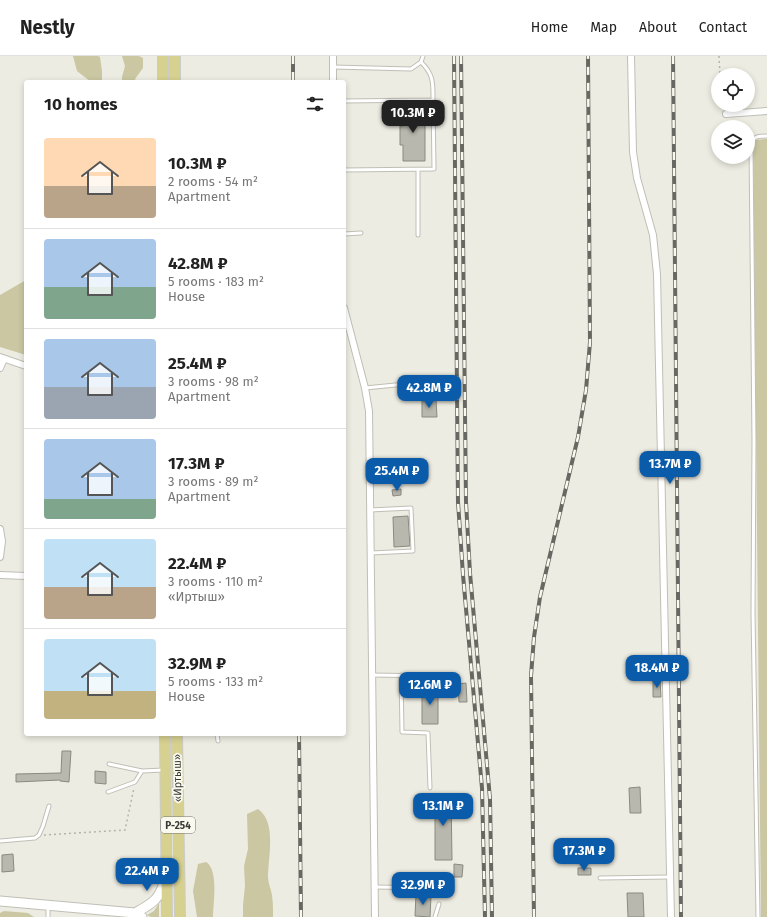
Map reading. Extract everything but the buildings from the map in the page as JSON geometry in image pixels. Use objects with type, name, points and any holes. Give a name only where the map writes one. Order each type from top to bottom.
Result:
[{"type":"main road","points":[[163,56],[163,80]]},
{"type":"main road","points":[[175,56],[175,80]]},
{"type":"main road","name":"«Иртыш»","points":[[165,736],[167,917]]},
{"type":"main road","name":"«Иртыш»","points":[[177,736],[180,917]]},
{"type":"street","points":[[333,56],[333,80]]},
{"type":"street","points":[[631,56],[633,152],[637,178],[654,235],[657,274],[670,917]]},
{"type":"street","points":[[726,114],[767,111]]},
{"type":"street","points":[[346,316],[365,388],[369,411],[375,917]]},
{"type":"street","points":[[0,368],[2,358],[24,365]]},
{"type":"street","points":[[0,529],[2,541],[0,557]]},
{"type":"street","points":[[0,575],[24,576]]},
{"type":"street","points":[[0,901],[101,914],[139,915],[152,904],[161,892],[166,877]]},
{"type":"lane","points":[[333,67],[411,69],[421,62],[422,56]]},
{"type":"lane","points":[[346,170],[434,169],[433,84],[429,70],[421,62]]},
{"type":"lane","points":[[346,101],[434,100]]},
{"type":"lane","points":[[758,917],[753,613],[754,433],[751,142],[753,138],[767,136]]},
{"type":"lane","points":[[418,169],[418,235]]},
{"type":"lane","points":[[346,234],[361,233]]},
{"type":"lane","points":[[365,388],[436,381]]},
{"type":"lane","points":[[370,510],[411,508],[413,551],[371,553]]},
{"type":"lane","points":[[372,675],[433,676]]},
{"type":"lane","points":[[401,676],[402,732],[428,733],[430,788]]},
{"type":"lane","points":[[217,736],[218,740]]},
{"type":"lane","points":[[109,764],[142,771],[165,770]]},
{"type":"lane","points":[[108,792],[135,782],[142,771]]},
{"type":"lane","points":[[0,841],[34,838],[39,835],[49,806]]},
{"type":"lane","points":[[600,878],[670,877]]},
{"type":"lane","points":[[374,887],[440,888]]},
{"type":"lane","points":[[435,917],[439,904]]},
{"type":"lane","points":[[48,906],[48,917]]},
{"type":"path","points":[[719,56],[720,68]]},
{"type":"path","points":[[39,835],[125,830],[135,782]]},
{"type":"shaded area","points":[[73,56],[100,57],[102,80],[88,80],[77,71]]},
{"type":"shaded area","points":[[122,56],[139,56],[143,58],[143,68],[136,80],[122,80],[125,66]]},
{"type":"shaded area","points":[[767,139],[767,917],[761,917],[753,164],[755,164],[755,140]]},
{"type":"shaded area","points":[[24,281],[24,354],[0,347],[0,295]]},
{"type":"shaded area","points":[[258,809],[268,822],[270,831],[268,882],[272,895],[273,917],[243,917],[245,886],[244,866],[248,849],[247,814]]},
{"type":"shaded area","points":[[206,862],[213,872],[214,879],[213,917],[197,917],[193,891],[198,864]]},
{"type":"shaded area","points":[[159,903],[159,917],[151,917],[147,915],[154,911]]},
{"type":"shaded area","points":[[4,911],[28,913],[34,917],[0,917],[0,913]]},
{"type":"railway","points":[[293,56],[293,80]]},
{"type":"railway","points":[[454,56],[458,502],[482,788],[485,917]]},
{"type":"railway","points":[[461,56],[466,502],[470,573],[490,799],[492,917]]},
{"type":"railway","points":[[534,917],[531,676],[534,637],[540,597],[578,437],[586,390],[590,342],[588,56]]},
{"type":"railway","points":[[673,56],[681,917]]},
{"type":"railway","points":[[299,736],[301,917]]}]
